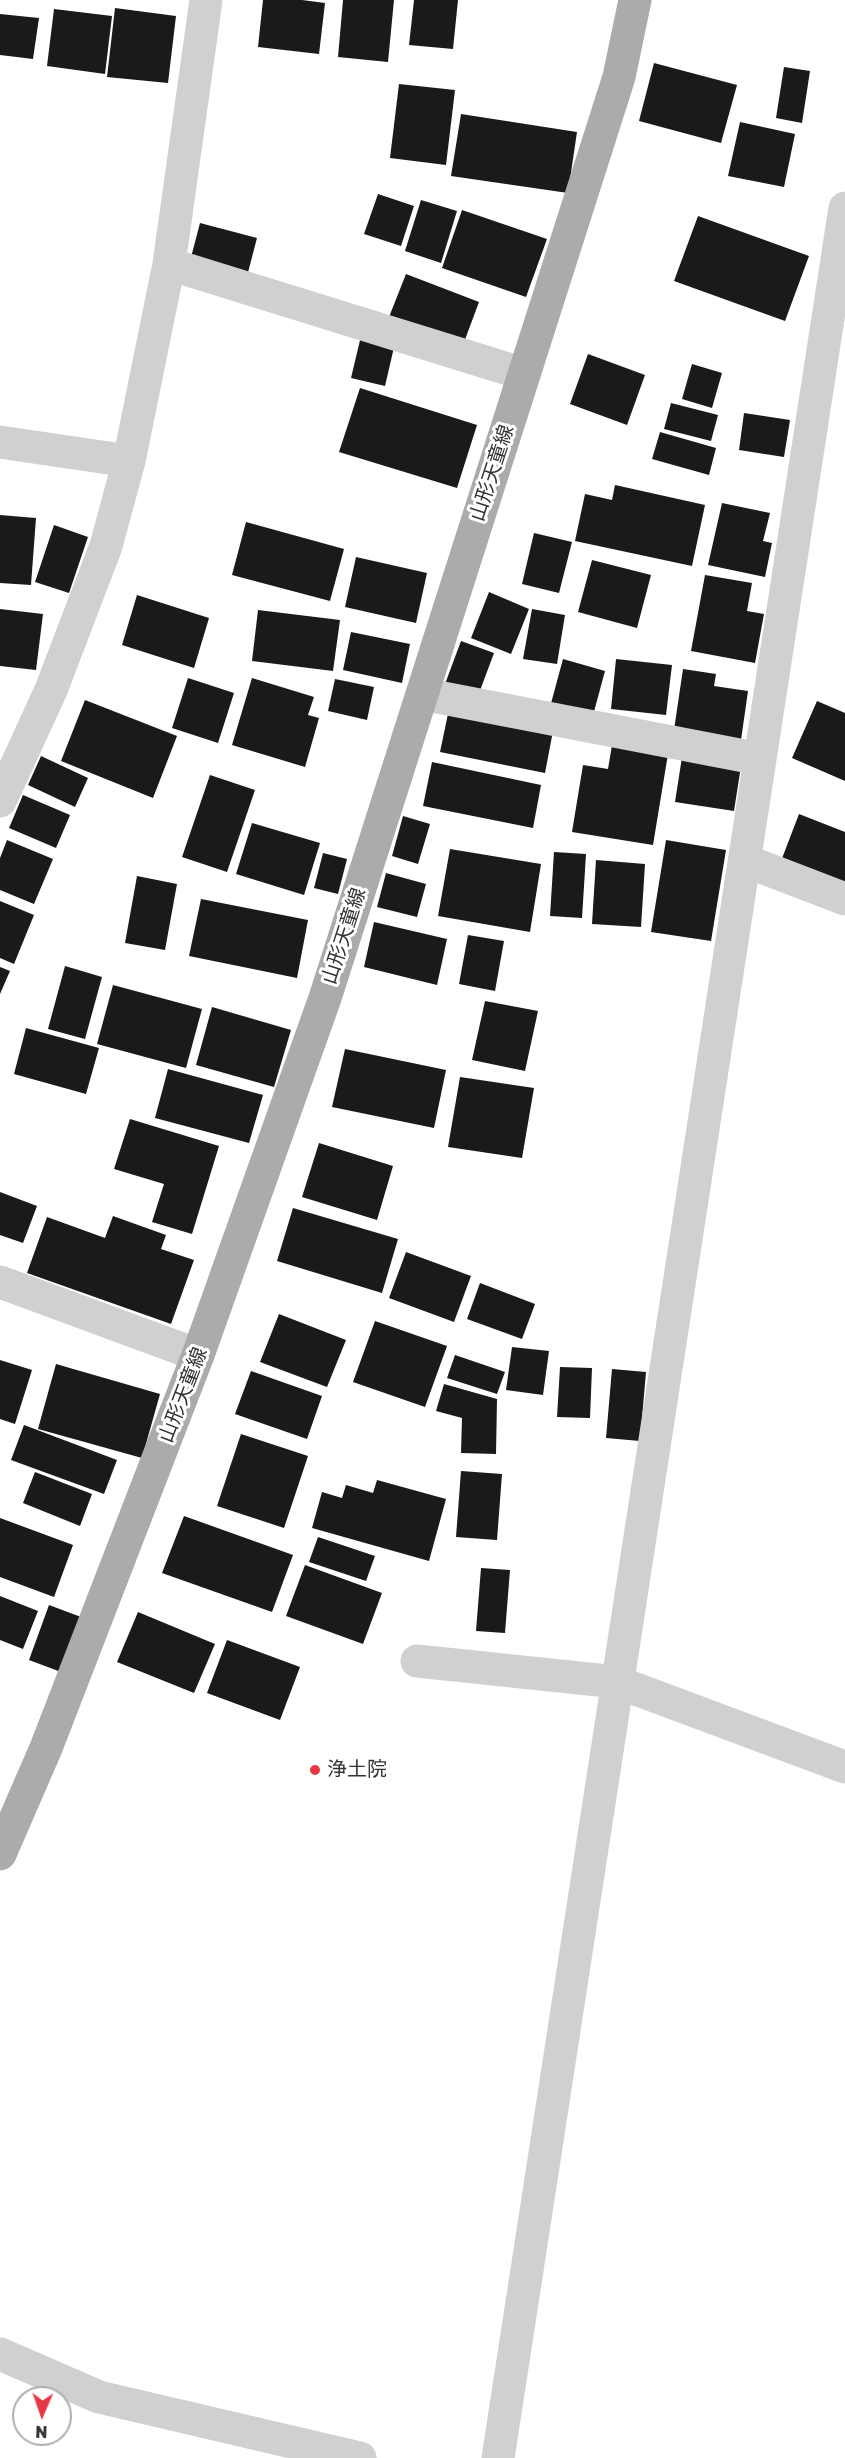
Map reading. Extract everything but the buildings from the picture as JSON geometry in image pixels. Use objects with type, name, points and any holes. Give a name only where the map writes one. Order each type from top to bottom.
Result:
[{"type":"main road","name":"山形天童線","points":[[0,1854],[46,1748],[198,1355],[325,998],[619,77],[635,0]]},
{"type":"street","points":[[0,801],[51,690],[106,546],[129,461],[169,264],[206,0]]},
{"type":"street","points":[[498,2458],[845,207]]},
{"type":"street","points":[[169,264],[524,375]]},
{"type":"street","points":[[0,442],[129,461]]},
{"type":"street","points":[[422,694],[760,759]]},
{"type":"street","points":[[746,861],[845,899]]},
{"type":"street","points":[[0,1282],[198,1355]]},
{"type":"street","points":[[417,1661],[617,1682],[845,1767]]},
{"type":"street","points":[[0,2354],[99,2397],[360,2458]]},
{"type":"place","name":"浄土院","points":[[315,1770]]}]
